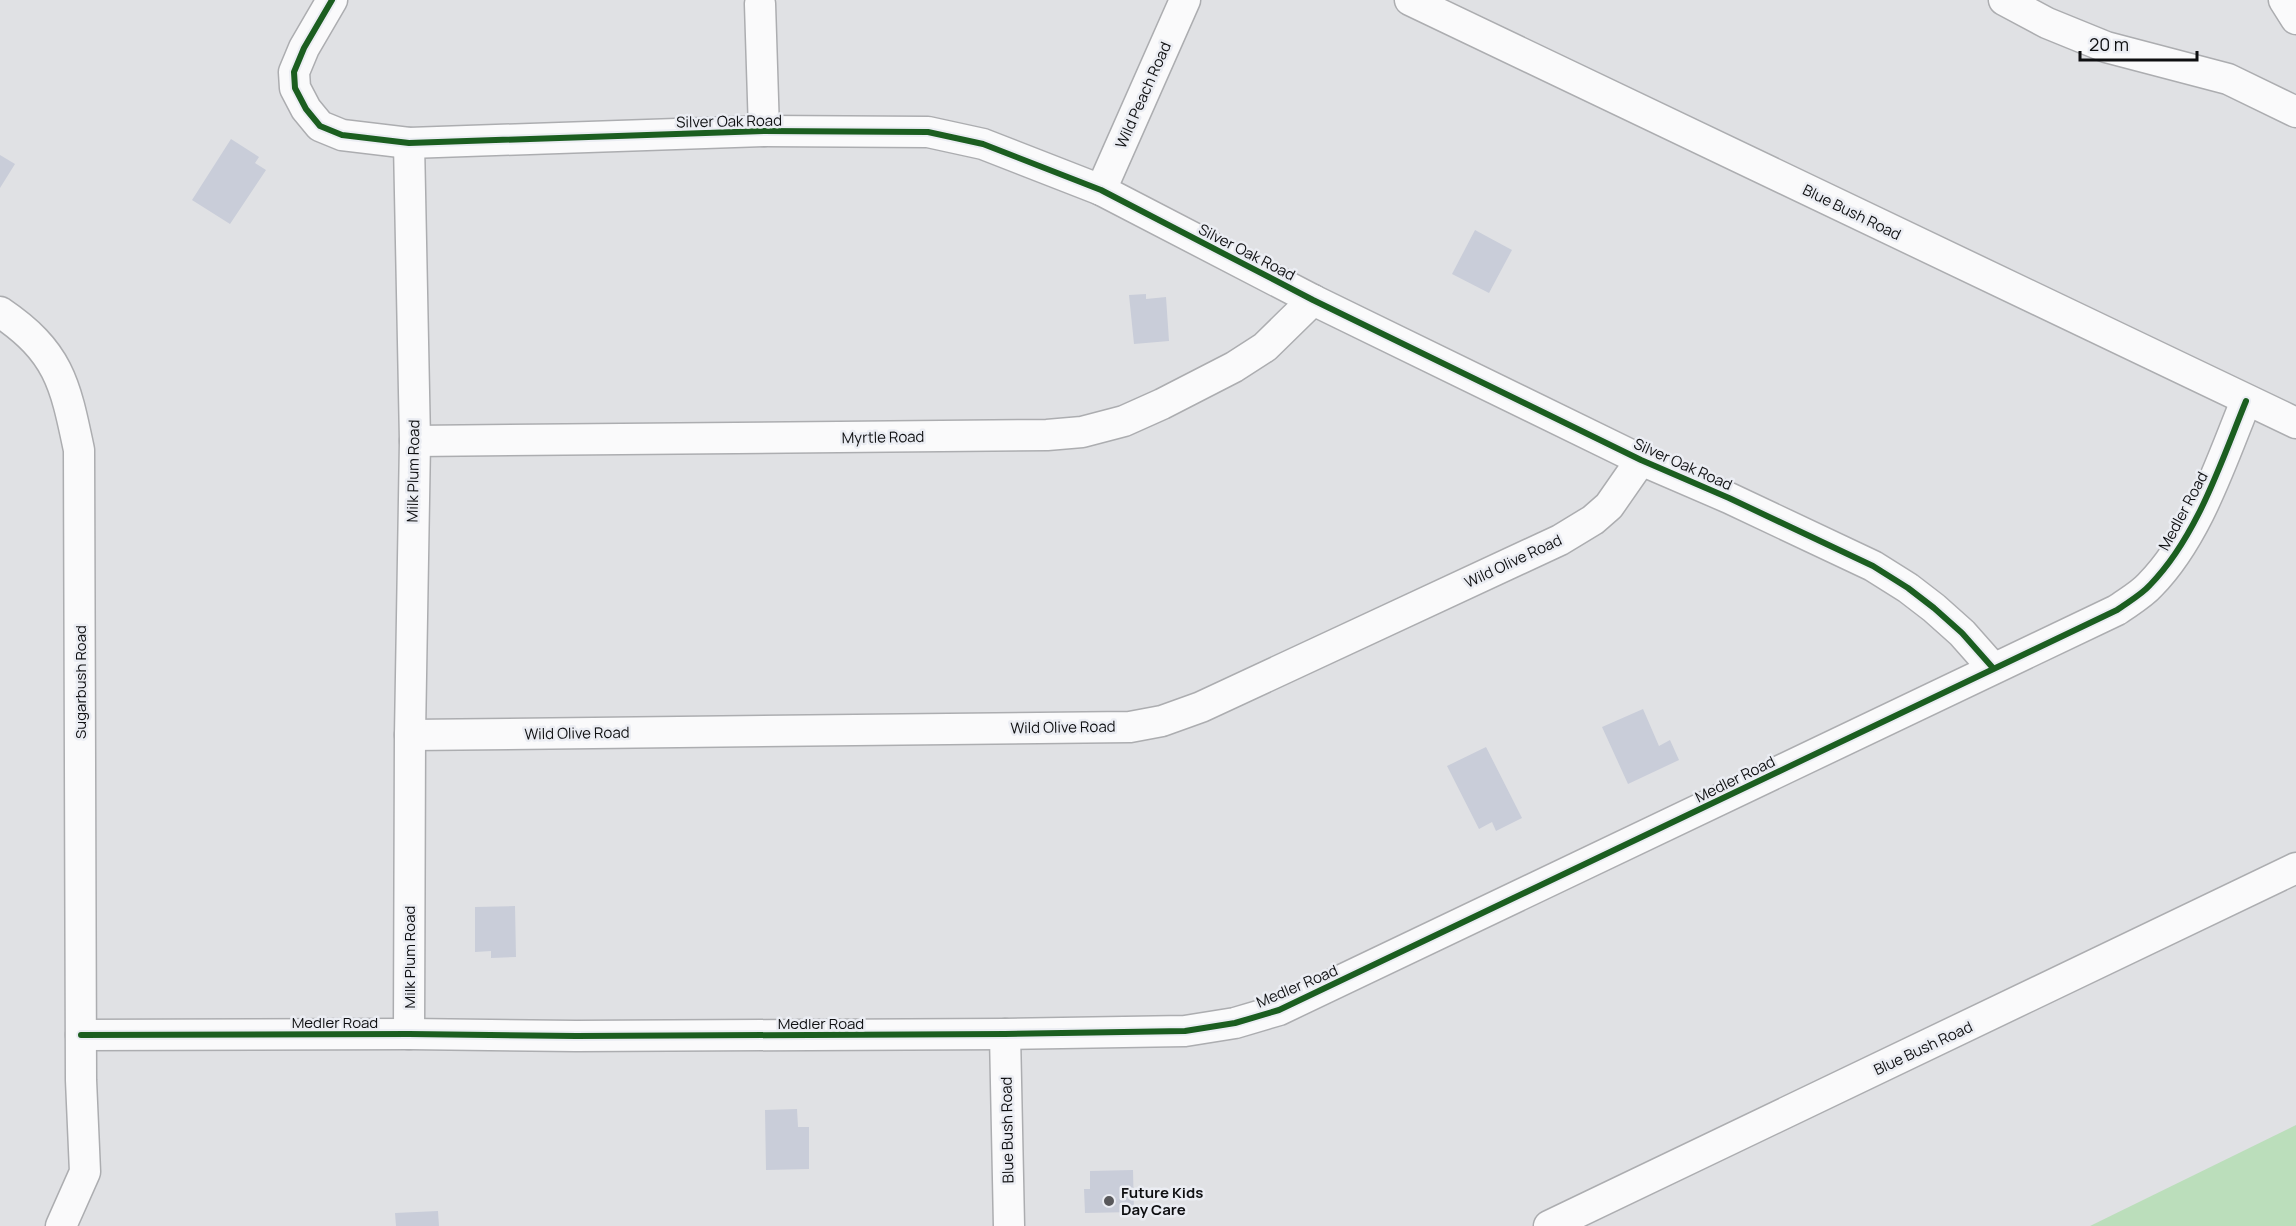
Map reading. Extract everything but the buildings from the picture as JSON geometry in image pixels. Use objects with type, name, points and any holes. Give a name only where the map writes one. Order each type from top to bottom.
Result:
[{"type":"street","points":[[332,0],[304,48],[294,72],[295,88],[306,109],[320,126],[342,135],[409,143]]},
{"type":"street","name":"Wild Peach Road","points":[[1101,190],[1185,0]]},
{"type":"street","name":"Blue Bush Road","points":[[1410,0],[2296,423]]},
{"type":"street","points":[[2004,0],[2047,23],[2106,47],[2228,79],[2296,112]]},
{"type":"street","points":[[2284,0],[2296,19]]},
{"type":"street","points":[[760,4],[764,131]]},
{"type":"street","name":"Silver Oak Road","points":[[409,143],[764,131],[928,132],[983,144],[1101,190],[1312,300],[1641,460],[1729,498],[1874,566],[1934,608],[1962,633],[1993,668]]},
{"type":"street","name":"Milk Plum Road","points":[[409,143],[415,441],[410,735],[409,1034]]},
{"type":"street","name":"Myrtle Road","points":[[415,441],[1047,435],[1082,432],[1124,421],[1234,367],[1265,347],[1312,300]]},
{"type":"street","name":"Sugarbush Road","points":[[0,312],[38,342],[57,368],[69,400],[79,450],[81,1080],[85,1172],[61,1226]]},
{"type":"street","name":"Medler Road","points":[[81,1035],[576,1036],[1185,1031],[1235,1023],[1279,1011],[2117,610],[2149,587],[2175,556],[2212,485],[2246,401]]},
{"type":"street","name":"Wild Olive Road","points":[[410,735],[1130,727],[1162,721],[1201,707],[1560,540],[1593,520],[1609,506],[1641,460]]},
{"type":"street","name":"Blue Bush Road","points":[[1549,1226],[2296,868]]},
{"type":"street","name":"Blue Bush Road","points":[[1005,1034],[1009,1226]]},
{"type":"green space","points":[[2296,1125],[2296,1226],[2090,1226]]},
{"type":"cycle path","points":[[332,0],[304,48],[294,72],[295,88],[306,109],[320,126],[342,135],[409,143],[764,131],[928,132],[983,144],[1101,190],[1313,300],[1641,460],[1729,498],[1873,566],[1934,608],[1962,633],[1993,668]]},
{"type":"cycle path","points":[[81,1035],[1005,1034],[1185,1031],[1235,1023],[1279,1010],[2117,610],[2146,589],[2167,566],[2181,545],[2206,498],[2246,401]]},
{"type":"place","name":"Future Kids Day Care","points":[[1109,1201]]}]
